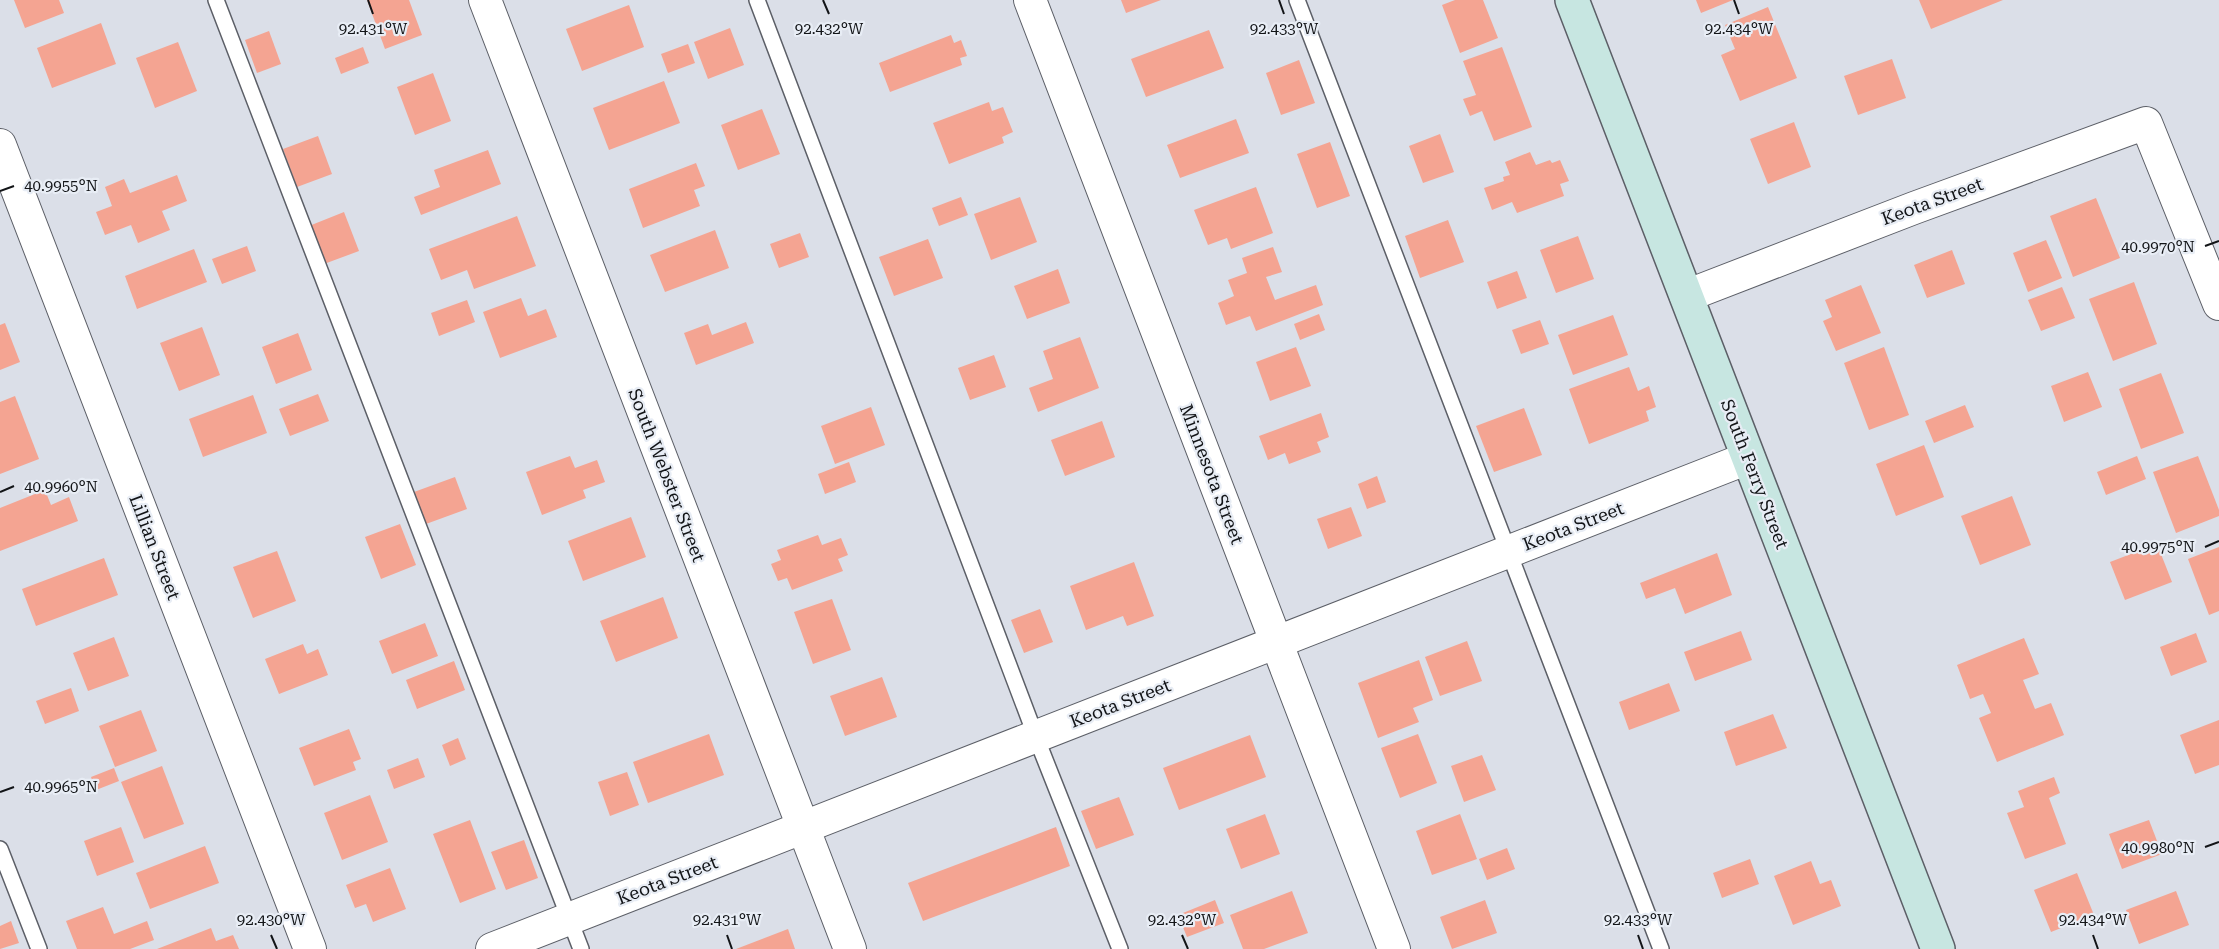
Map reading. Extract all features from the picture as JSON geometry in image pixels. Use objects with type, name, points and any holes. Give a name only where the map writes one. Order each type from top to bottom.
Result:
[{"type":"street","name":"South Webster Street","points":[[485,0],[850,949]]},
{"type":"street","name":"Minnesota Street","points":[[1030,0],[1394,949]]},
{"type":"street","name":"South Ferry Street","points":[[1572,0],[1938,949]]},
{"type":"street","name":"Keota Street","points":[[1686,296],[1914,208],[2146,123],[2219,304]]},
{"type":"street","name":"Lillian Street","points":[[0,145],[310,949]]},
{"type":"street","name":"Keota Street","points":[[492,949],[1748,458]]},
{"type":"lane","points":[[216,0],[580,949]]},
{"type":"lane","points":[[757,0],[1036,736],[1120,949]]},
{"type":"lane","points":[[1297,0],[1661,949]]},
{"type":"lane","points":[[0,849],[39,949]]},
{"type":"building","points":[[14,0],[59,0],[64,13],[25,28]]},
{"type":"building","points":[[367,0],[409,0],[422,35],[385,49]]},
{"type":"building","points":[[1121,0],[1161,0],[1126,13]]},
{"type":"building","points":[[1455,0],[1483,0],[1498,38],[1460,53],[1442,5]]},
{"type":"building","points":[[1696,0],[1733,0],[1701,13]]},
{"type":"building","points":[[1919,0],[2003,0],[1931,29]]},
{"type":"building","points":[[629,5],[644,47],[582,71],[566,29]]},
{"type":"building","points":[[1768,7],[1797,78],[1740,101],[1721,55],[1735,49],[1725,25]]},
{"type":"building","points":[[101,23],[116,64],[52,88],[37,48]]},
{"type":"building","points":[[730,28],[744,65],[708,79],[694,42]]},
{"type":"building","points":[[1209,30],[1224,68],[1146,97],[1131,59]]},
{"type":"building","points":[[269,31],[281,64],[257,73],[245,40]]},
{"type":"building","points":[[951,35],[954,43],[961,40],[967,56],[960,58],[962,65],[890,92],[879,63]]},
{"type":"building","points":[[178,42],[197,91],[155,108],[136,58]]},
{"type":"building","points":[[688,44],[695,63],[668,73],[661,54]]},
{"type":"building","points":[[363,47],[369,63],[341,74],[335,58]]},
{"type":"building","points":[[1502,47],[1532,127],[1494,141],[1482,111],[1470,116],[1463,99],[1476,95],[1463,61]]},
{"type":"building","points":[[1892,59],[1906,98],[1858,115],[1844,76]]},
{"type":"building","points":[[1299,60],[1315,103],[1281,115],[1266,73]]},
{"type":"building","points":[[433,73],[451,121],[415,135],[397,87]]},
{"type":"building","points":[[664,81],[680,123],[609,150],[593,108]]},
{"type":"building","points":[[989,102],[992,111],[1003,107],[1013,132],[1002,137],[1004,143],[949,164],[933,123]]},
{"type":"building","points":[[762,109],[780,154],[738,170],[721,125]]},
{"type":"building","points":[[1236,119],[1249,153],[1180,178],[1167,145]]},
{"type":"building","points":[[1794,122],[1811,167],[1768,184],[1750,139]]},
{"type":"building","points":[[1440,134],[1454,172],[1423,183],[1409,146]]},
{"type":"building","points":[[318,136],[332,174],[297,187],[283,149]]},
{"type":"building","points":[[1330,142],[1350,196],[1317,208],[1297,154]]},
{"type":"building","points":[[488,150],[501,184],[421,215],[414,197],[440,187],[434,170]]},
{"type":"building","points":[[1530,152],[1536,165],[1550,160],[1552,163],[1560,160],[1569,181],[1560,184],[1564,196],[1517,213],[1512,202],[1492,210],[1484,188],[1504,181],[1503,177],[1510,175],[1505,162]]},
{"type":"building","points":[[696,163],[705,186],[694,190],[700,206],[643,228],[629,189]]},
{"type":"building","points":[[177,175],[187,201],[162,211],[170,230],[138,243],[131,225],[105,235],[96,212],[112,206],[105,187],[124,179],[130,193]]},
{"type":"building","points":[[1256,187],[1273,233],[1231,249],[1227,238],[1208,245],[1194,210]]},
{"type":"building","points":[[961,197],[968,215],[939,226],[932,208]]},
{"type":"building","points":[[1020,197],[1037,242],[991,260],[974,214]]},
{"type":"building","points":[[2096,198],[2120,258],[2073,277],[2050,216]]},
{"type":"building","points":[[344,212],[359,251],[324,264],[309,226]]},
{"type":"building","points":[[517,216],[536,266],[474,289],[467,270],[441,280],[429,249]]},
{"type":"building","points":[[1448,220],[1464,262],[1420,278],[1405,236]]},
{"type":"building","points":[[715,230],[729,268],[665,292],[650,255]]},
{"type":"building","points":[[800,233],[809,257],[779,268],[770,244]]},
{"type":"building","points":[[1578,236],[1594,279],[1556,293],[1540,250]]},
{"type":"building","points":[[928,239],[943,278],[894,296],[879,257]]},
{"type":"building","points":[[2046,240],[2062,278],[2028,292],[2013,253]]},
{"type":"building","points":[[247,246],[256,271],[222,284],[212,259]]},
{"type":"building","points":[[1273,247],[1282,272],[1266,277],[1275,300],[1316,285],[1323,305],[1256,331],[1250,316],[1226,325],[1218,303],[1234,296],[1228,280],[1247,273],[1242,258]]},
{"type":"building","points":[[194,249],[207,282],[137,309],[125,276]]},
{"type":"building","points":[[1952,250],[1965,284],[1927,298],[1914,265]]},
{"type":"building","points":[[1058,269],[1070,303],[1027,319],[1014,286]]},
{"type":"building","points":[[1517,271],[1527,298],[1497,309],[1487,282]]},
{"type":"building","points":[[2134,282],[2157,344],[2113,361],[2089,299]]},
{"type":"building","points":[[1861,285],[1881,333],[1836,351],[1823,321],[1832,317],[1825,300]]},
{"type":"building","points":[[2062,287],[2075,318],[2041,331],[2028,300]]},
{"type":"building","points":[[521,298],[528,316],[546,309],[557,337],[500,358],[483,312]]},
{"type":"building","points":[[467,300],[475,322],[439,336],[431,313]]},
{"type":"building","points":[[1319,314],[1325,330],[1300,340],[1294,324]]},
{"type":"building","points":[[1613,315],[1628,355],[1573,375],[1558,335]]},
{"type":"building","points":[[1540,320],[1549,344],[1521,354],[1512,330]]},
{"type":"building","points":[[746,322],[754,343],[696,365],[684,333],[708,324],[712,335]]},
{"type":"building","points":[[5,323],[20,362],[0,370],[0,325]]},
{"type":"building","points":[[202,327],[220,375],[179,391],[160,343]]},
{"type":"building","points":[[298,333],[312,370],[276,384],[262,347]]},
{"type":"building","points":[[1080,337],[1099,388],[1038,412],[1029,388],[1053,379],[1043,351]]},
{"type":"building","points":[[1296,347],[1311,386],[1270,401],[1256,362]]},
{"type":"building","points":[[1884,347],[1909,415],[1869,430],[1844,363]]},
{"type":"building","points":[[994,355],[1006,387],[970,400],[958,368]]},
{"type":"building","points":[[1629,367],[1638,391],[1649,386],[1656,407],[1646,411],[1649,421],[1589,444],[1569,389]]},
{"type":"building","points":[[2088,372],[2102,407],[2064,422],[2051,386]]},
{"type":"building","points":[[2161,373],[2184,433],[2141,449],[2119,389]]},
{"type":"building","points":[[318,394],[329,421],[290,436],[279,409]]},
{"type":"building","points":[[253,395],[267,433],[203,457],[189,419]]},
{"type":"building","points":[[15,396],[39,459],[0,474],[0,402]]},
{"type":"building","points":[[1965,405],[1974,427],[1934,443],[1925,421]]},
{"type":"building","points":[[871,407],[885,445],[835,464],[821,426]]},
{"type":"building","points":[[1524,408],[1542,455],[1494,472],[1476,426]]},
{"type":"building","points":[[1321,413],[1329,437],[1317,442],[1321,452],[1289,464],[1285,453],[1268,460],[1259,436]]},
{"type":"building","points":[[1102,421],[1115,457],[1065,476],[1051,440]]},
{"type":"building","points":[[1924,445],[1944,497],[1896,516],[1876,464]]},
{"type":"building","points":[[570,456],[575,468],[597,460],[605,482],[583,490],[586,498],[542,515],[526,472]]},
{"type":"building","points":[[2137,456],[2146,479],[2106,495],[2097,472]]},
{"type":"building","points":[[2198,456],[2219,510],[2219,516],[2176,533],[2153,472]]},
{"type":"building","points":[[849,462],[856,482],[825,494],[818,474]]},
{"type":"building","points":[[1377,476],[1386,502],[1367,509],[1358,484]]},
{"type":"building","points":[[455,477],[467,509],[426,524],[414,492]]},
{"type":"building","points":[[45,490],[51,505],[69,497],[78,521],[0,551],[0,508]]},
{"type":"building","points":[[2012,496],[2031,545],[1980,565],[1961,516]]},
{"type":"building","points":[[1351,507],[1362,536],[1328,549],[1317,519]]},
{"type":"building","points":[[631,517],[646,557],[583,581],[568,541]]},
{"type":"building","points":[[400,524],[416,565],[381,579],[365,537]]},
{"type":"building","points":[[818,535],[822,545],[841,538],[848,555],[838,559],[843,571],[792,590],[787,578],[778,581],[771,564],[781,560],[777,550]]},
{"type":"building","points":[[2157,544],[2172,582],[2125,600],[2110,562]]},
{"type":"building","points":[[2219,547],[2219,611],[2209,615],[2188,559]]},
{"type":"building","points":[[277,551],[296,601],[253,618],[233,567]]},
{"type":"building","points":[[1717,553],[1732,595],[1685,614],[1675,588],[1646,599],[1640,583]]},
{"type":"building","points":[[104,558],[118,595],[36,626],[22,589]]},
{"type":"building","points":[[1134,562],[1154,616],[1127,626],[1123,616],[1086,630],[1070,586]]},
{"type":"building","points":[[663,597],[678,638],[616,662],[600,621]]},
{"type":"building","points":[[832,599],[851,650],[813,664],[794,612]]},
{"type":"building","points":[[1040,609],[1053,642],[1024,653],[1011,620]]},
{"type":"building","points":[[425,623],[438,656],[392,674],[379,641]]},
{"type":"building","points":[[1741,631],[1752,660],[1695,681],[1684,652]]},
{"type":"building","points":[[2196,633],[2207,662],[2171,676],[2160,647]]},
{"type":"building","points":[[114,637],[129,676],[88,691],[73,653]]},
{"type":"building","points":[[2024,638],[2039,674],[2023,680],[2035,709],[2051,703],[2064,735],[1997,762],[1979,718],[1991,713],[1983,694],[1970,699],[1957,665]]},
{"type":"building","points":[[1467,641],[1482,681],[1440,696],[1425,657]]},
{"type":"building","points":[[303,644],[307,654],[318,649],[328,675],[279,694],[265,659]]},
{"type":"building","points":[[1419,660],[1433,700],[1413,708],[1419,722],[1378,738],[1358,683]]},
{"type":"building","points":[[454,661],[465,690],[417,709],[406,680]]},
{"type":"building","points":[[882,677],[897,717],[845,736],[830,696]]},
{"type":"building","points":[[1669,683],[1680,711],[1629,730],[1619,702]]},
{"type":"building","points":[[71,688],[79,711],[45,724],[36,701]]},
{"type":"building","points":[[141,710],[157,751],[115,767],[99,726]]},
{"type":"building","points":[[1773,714],[1787,748],[1736,766],[1724,732]]},
{"type":"building","points":[[2219,720],[2219,765],[2195,774],[2180,735]]},
{"type":"building","points":[[349,729],[361,759],[353,762],[356,770],[314,786],[299,748]]},
{"type":"building","points":[[709,734],[724,775],[648,803],[633,762]]},
{"type":"building","points":[[1418,734],[1437,783],[1400,798],[1381,748]]},
{"type":"building","points":[[1250,735],[1266,777],[1179,810],[1163,768]]},
{"type":"building","points":[[458,738],[466,759],[450,766],[442,745]]},
{"type":"building","points":[[1482,755],[1496,790],[1464,802],[1451,766]]},
{"type":"building","points":[[418,758],[425,777],[394,789],[387,770]]},
{"type":"building","points":[[162,766],[184,824],[144,839],[121,782]]},
{"type":"building","points":[[114,768],[119,781],[96,790],[91,777]]},
{"type":"building","points":[[627,772],[639,805],[610,816],[598,782]]},
{"type":"building","points":[[2054,777],[2060,793],[2049,798],[2066,844],[2025,859],[2007,813],[2024,807],[2018,791]]},
{"type":"building","points":[[370,795],[388,842],[342,860],[324,813]]},
{"type":"building","points":[[1119,797],[1134,835],[1096,849],[1081,811]]},
{"type":"building","points":[[1265,814],[1280,854],[1241,869],[1226,829]]},
{"type":"building","points":[[1460,814],[1477,859],[1432,875],[1416,831]]},
{"type":"building","points":[[470,820],[496,889],[460,903],[433,834]]},
{"type":"building","points":[[2149,820],[2162,854],[2122,869],[2109,834]]},
{"type":"building","points":[[121,827],[134,862],[97,876],[84,841]]},
{"type":"building","points":[[1056,827],[1070,866],[923,921],[908,883]]},
{"type":"building","points":[[524,840],[538,878],[506,890],[491,852]]},
{"type":"building","points":[[205,846],[219,883],[150,909],[136,873]]},
{"type":"building","points":[[1507,848],[1515,869],[1487,880],[1479,859]]},
{"type":"building","points":[[1750,859],[1759,884],[1722,898],[1713,873]]},
{"type":"building","points":[[1811,861],[1820,884],[1831,880],[1841,906],[1793,925],[1774,876]]},
{"type":"building","points":[[390,868],[406,909],[373,922],[366,904],[355,908],[346,885]]},
{"type":"building","points":[[2077,873],[2094,915],[2051,932],[2034,890]]},
{"type":"building","points":[[1292,891],[1308,933],[1264,949],[1243,949],[1230,915]]},
{"type":"building","points":[[2176,891],[2189,925],[2139,944],[2126,910]]},
{"type":"building","points":[[1215,900],[1224,923],[1187,937],[1178,915]]},
{"type":"building","points":[[1485,900],[1497,933],[1452,949],[1440,917]]},
{"type":"building","points":[[103,907],[114,934],[147,921],[154,940],[130,949],[77,949],[66,921]]},
{"type":"building","points":[[11,921],[19,943],[0,949],[0,926]]},
{"type":"building","points":[[211,928],[216,941],[233,935],[239,949],[157,949]]},
{"type":"building","points":[[788,929],[795,949],[736,949]]}]
